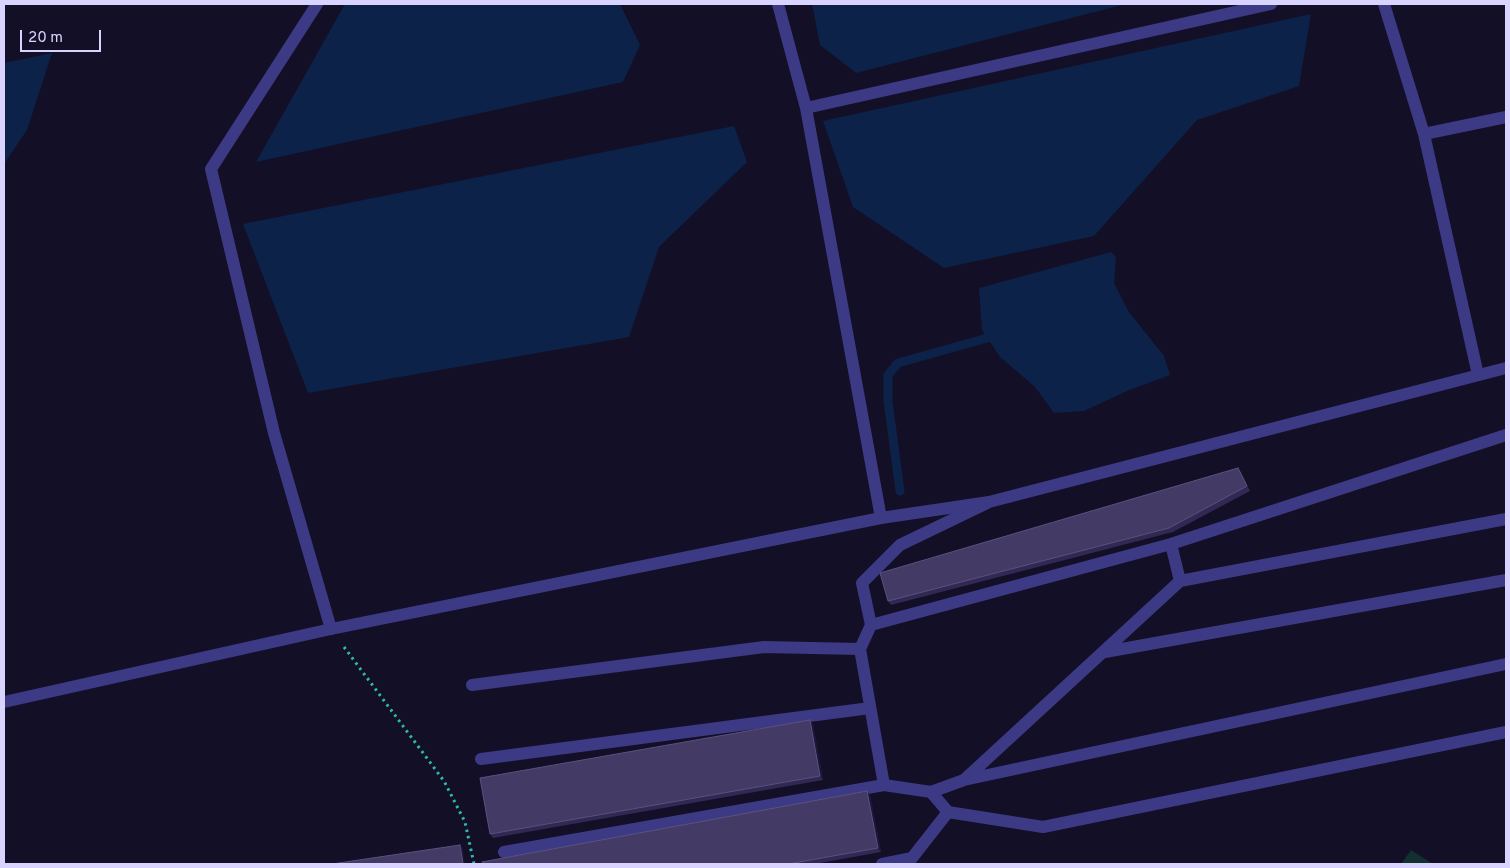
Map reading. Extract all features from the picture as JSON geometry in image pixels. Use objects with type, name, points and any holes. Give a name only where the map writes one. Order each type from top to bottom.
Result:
[{"type":"street","points":[[317,4],[211,169],[274,433],[330,629]]},
{"type":"street","points":[[778,4],[806,108],[881,518]]},
{"type":"street","points":[[806,108],[1271,4]]},
{"type":"street","points":[[1384,4],[1424,134],[1478,375]]},
{"type":"street","points":[[1424,134],[1506,117]]},
{"type":"street","points":[[4,702],[330,629],[881,518],[989,502],[1506,368]]},
{"type":"street","points":[[871,626],[1171,544],[1506,434]]},
{"type":"street","points":[[884,785],[860,649],[871,626],[862,583],[900,545],[989,502]]},
{"type":"street","points":[[964,780],[1180,581],[1506,519]]},
{"type":"street","points":[[1171,544],[1180,581]]},
{"type":"street","points":[[1105,652],[1506,580]]},
{"type":"street","points":[[472,684],[764,647],[860,649]]},
{"type":"street","points":[[504,852],[884,785],[931,792],[964,780],[1506,664]]},
{"type":"street","points":[[481,759],[870,708]]},
{"type":"street","points":[[931,792],[948,812],[1043,827],[1506,732]]},
{"type":"street","points":[[882,864],[912,858],[948,812]]},
{"type":"path","points":[[330,629],[444,781],[465,822],[474,864]]},
{"type":"green space","points":[[1411,850],[1433,864],[1401,864]]},
{"type":"water","points":[[345,4],[620,4],[640,45],[623,82],[256,162]]},
{"type":"water","points":[[812,4],[1126,4],[856,73],[820,45]]},
{"type":"water","points":[[1311,14],[1299,86],[1197,120],[1094,236],[944,268],[853,207],[823,121]]},
{"type":"water","points":[[52,53],[27,130],[4,164],[4,63]]},
{"type":"water","points":[[734,126],[747,162],[659,247],[629,337],[308,393],[243,224]]},
{"type":"water","points":[[1111,252],[1116,257],[1114,283],[1129,312],[1164,356],[1170,375],[1127,391],[1084,411],[1054,413],[1035,387],[1000,357],[982,330],[979,288]]},
{"type":"building","points":[[1238,468],[1247,486],[1169,528],[888,601],[880,573]]},
{"type":"building","points":[[810,720],[820,776],[490,834],[480,778]]},
{"type":"building","points":[[867,791],[878,848],[788,864],[483,864],[482,862]]},
{"type":"building","points":[[460,845],[463,864],[332,864]]},
{"type":"waterway","points":[[900,491],[888,401],[888,375],[898,363],[998,335]]}]
